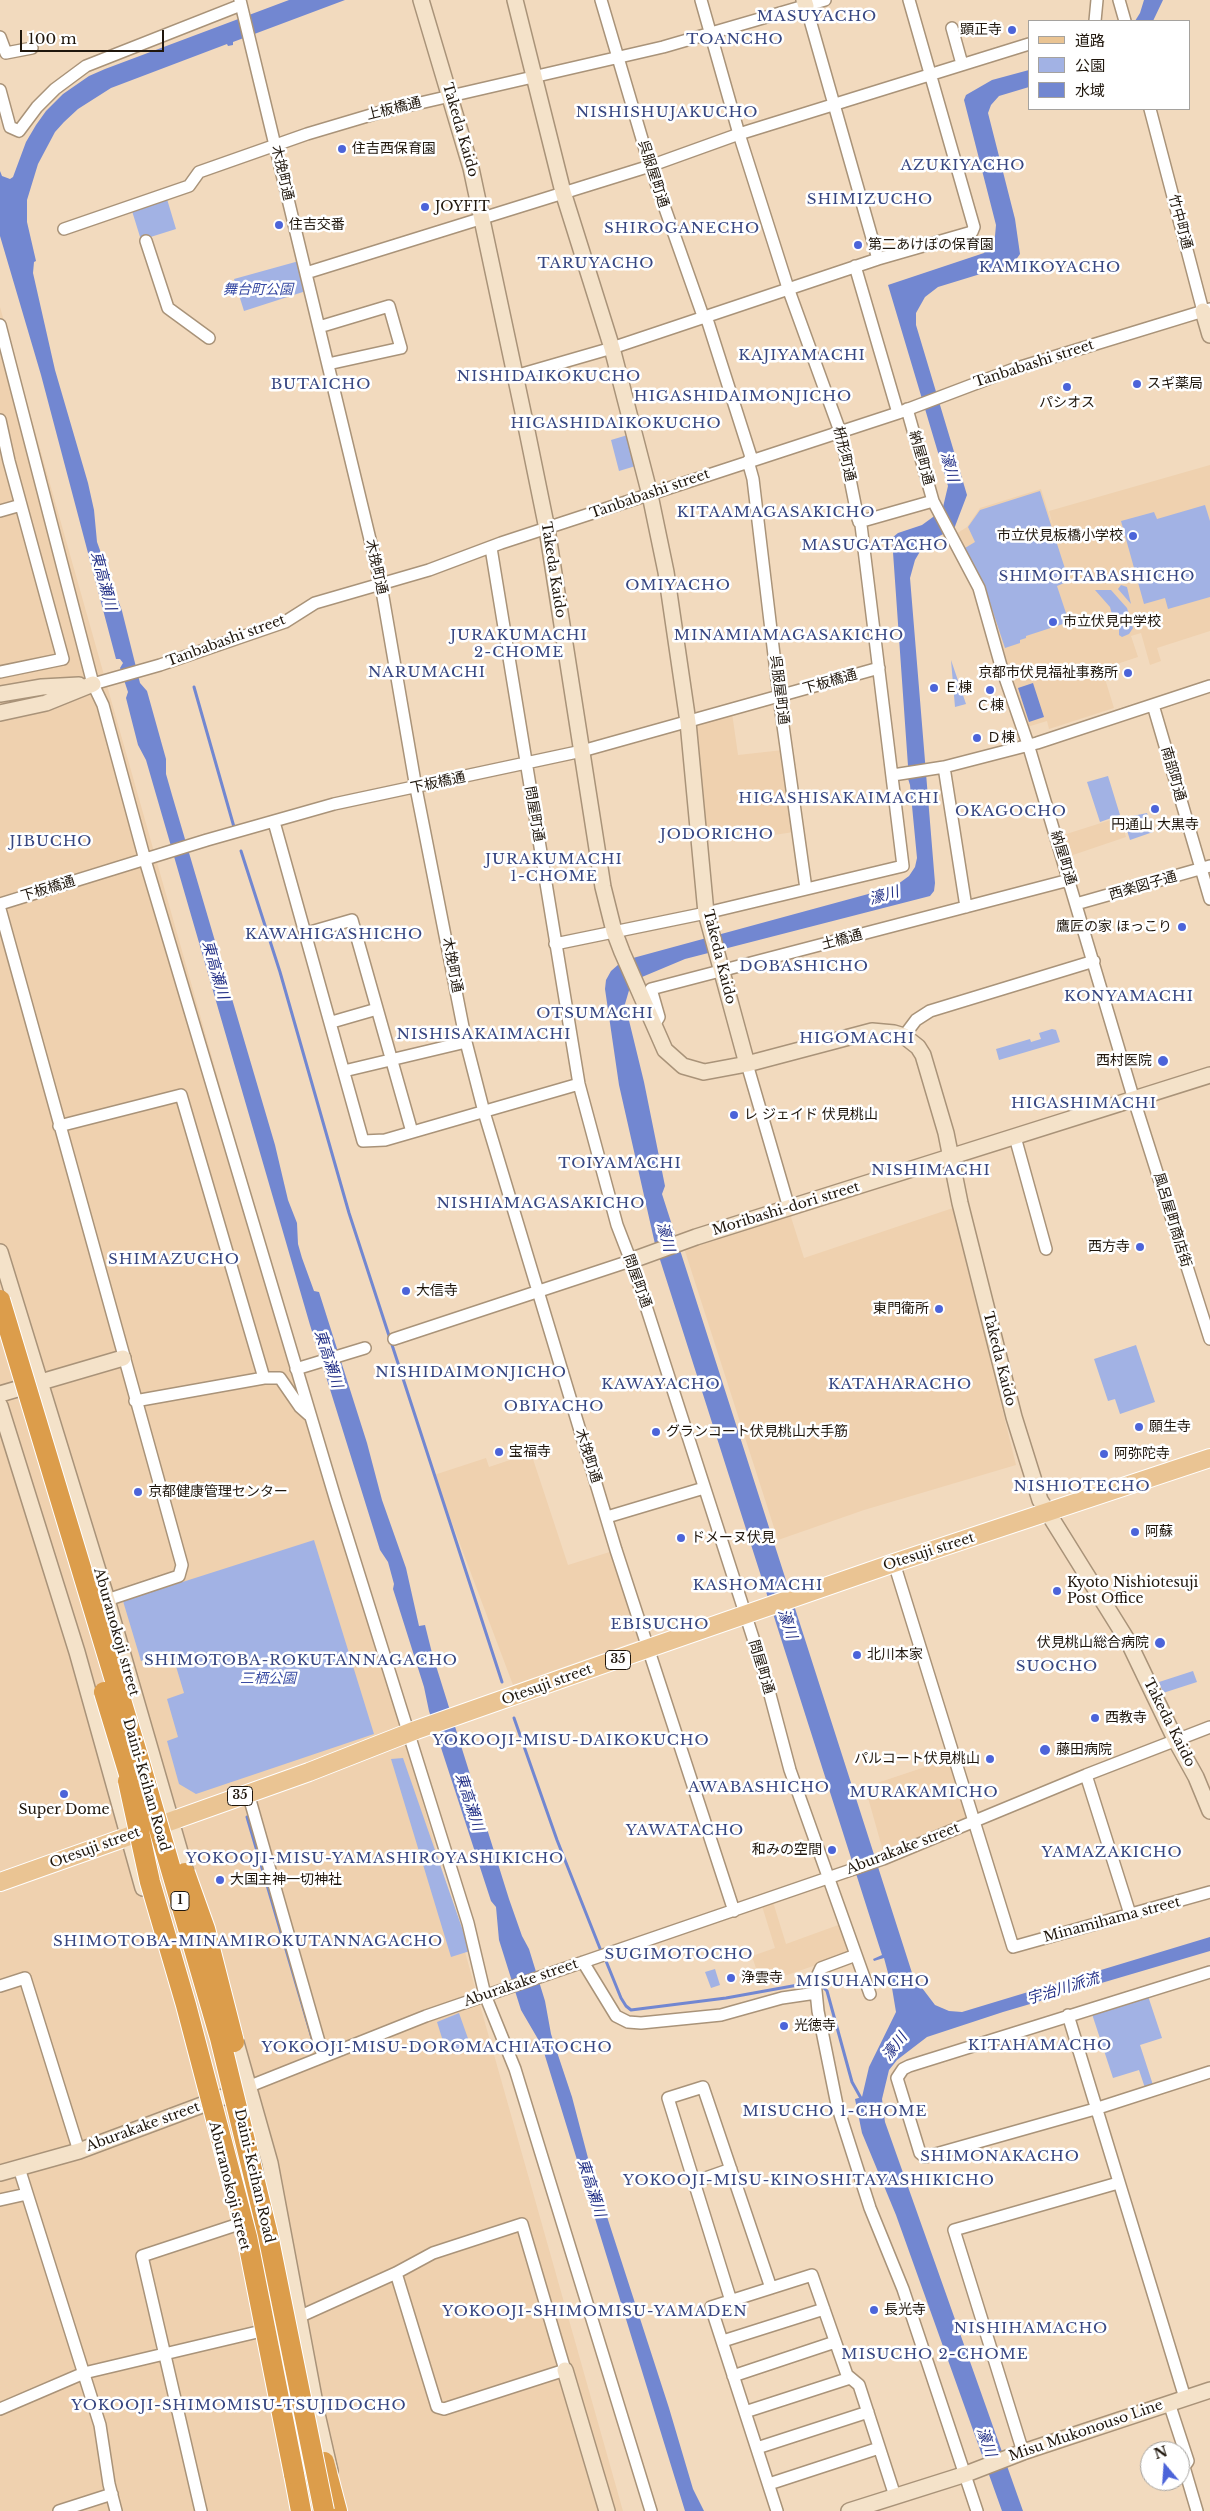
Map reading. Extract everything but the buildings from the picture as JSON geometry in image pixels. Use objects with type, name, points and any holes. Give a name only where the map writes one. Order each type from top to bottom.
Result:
[{"type":"highway","name":"Daini-Keihan Road","points":[[0,1300],[130,1755],[230,2126],[253,2219],[312,2511]]},
{"type":"highway","name":"Daini-Keihan Road","points":[[0,1344],[220,2038],[252,2163],[324,2511]]},
{"type":"highway","points":[[130,1755],[184,1871],[205,1929],[224,1995],[249,2110],[300,2368],[338,2511]]},
{"type":"highway","points":[[130,1755],[139,1839],[186,2005],[247,2237],[301,2511]]},
{"type":"main road","name":"Otesuji street","points":[[0,1882],[649,1648],[894,1563],[1210,1458]]},
{"type":"street","name":"Takeda Kaido","points":[[421,0],[450,96],[482,218],[547,529],[603,887],[614,931],[622,952],[665,1050],[683,1066],[704,1072],[747,1064],[872,1031],[894,1032],[904,1036],[912,1041],[923,1055],[946,1133],[950,1158],[1018,1434],[1046,1513],[1118,1624],[1196,1777],[1210,1811]]},
{"type":"street","name":"Takeda Kaido","points":[[514,0],[564,192],[612,348],[650,495],[666,572],[688,722],[706,913],[747,1064]]},
{"type":"street","name":"呉服屋町通","points":[[601,0],[650,166],[705,316],[750,460],[754,480],[779,697],[806,889]]},
{"type":"street","name":"枡形町通","points":[[702,0],[739,134],[788,288],[841,432],[860,522],[879,668],[898,774],[904,866],[806,889]]},
{"type":"street","name":"上板橋通","points":[[64,229],[189,186],[199,172],[275,144],[381,112],[710,34],[805,3],[825,0]]},
{"type":"street","points":[[515,376],[612,348],[878,258],[974,230],[909,0]]},
{"type":"street","points":[[1095,20],[1097,0]]},
{"type":"street","points":[[1119,0],[1125,20]]},
{"type":"street","points":[[805,3],[878,258]]},
{"type":"street","points":[[0,90],[10,127],[19,131],[37,107],[55,89],[86,66],[241,4]]},
{"type":"street","name":"木挽町通","points":[[241,4],[381,585],[416,788],[466,1042],[483,1110],[607,1518],[734,1911]]},
{"type":"street","points":[[952,28],[962,64]]},
{"type":"street","points":[[0,37],[6,53],[32,48]]},
{"type":"street","points":[[306,273],[650,166],[739,134],[1028,44]]},
{"type":"street","name":"竹中町通","points":[[1150,110],[1207,310],[1210,335]]},
{"type":"street","points":[[146,241],[168,308],[209,338]]},
{"type":"street","name":"納屋町通","points":[[856,266],[908,409],[935,504],[979,588],[1001,666],[1028,744],[1094,962],[1134,1100]]},
{"type":"street","points":[[319,327],[389,306],[401,348],[328,364]]},
{"type":"street","name":"Tanbabashi street","points":[[0,713],[46,703],[96,683],[286,622],[315,604],[381,585],[750,460],[841,432],[1014,370],[1207,310]]},
{"type":"street","points":[[0,325],[96,683],[104,705],[146,859],[299,1368],[310,1416],[413,1732],[468,1923],[486,1995],[515,2069],[651,2511]]},
{"type":"street","points":[[0,420],[4,462],[21,505],[63,659],[0,672]]},
{"type":"street","points":[[860,522],[935,504]]},
{"type":"street","points":[[0,511],[21,505]]},
{"type":"street","name":"問屋町通","points":[[491,548],[579,1084],[617,1225],[746,1615],[790,1770],[830,1877],[870,1994]]},
{"type":"street","name":"下板橋通","points":[[0,904],[207,840],[334,804],[582,751],[879,668]]},
{"type":"street","name":"Tanbabashi street","points":[[0,694],[96,683]]},
{"type":"street","points":[[898,774],[944,767],[1037,743],[1210,686]]},
{"type":"street","name":"南部町通","points":[[1153,705],[1205,868],[1210,899]]},
{"type":"street","points":[[944,767],[966,907]]},
{"type":"street","points":[[274,822],[332,1022],[363,1141],[385,1140],[483,1110],[579,1084]]},
{"type":"street","name":"西楽図子通","points":[[1076,904],[1205,868]]},
{"type":"street","name":"土橋通","points":[[654,1025],[658,1017],[651,989],[1069,880]]},
{"type":"street","points":[[555,944],[706,913],[806,889]]},
{"type":"street","points":[[0,909],[182,1572],[179,1576],[106,1600]]},
{"type":"street","points":[[307,933],[352,920],[390,1060],[412,1132]]},
{"type":"street","points":[[904,1036],[916,1020],[930,1011],[1094,962]]},
{"type":"street","points":[[332,1022],[377,1010]]},
{"type":"street","points":[[344,1071],[466,1042]]},
{"type":"street","points":[[747,1064],[789,1208]]},
{"type":"street","name":"Moribashi-dori street","points":[[394,1339],[653,1251],[1210,1075]]},
{"type":"street","points":[[59,1126],[182,1095],[264,1378]]},
{"type":"street","name":"風呂屋町商店街","points":[[1134,1100],[1210,1340]]},
{"type":"street","points":[[1015,1137],[1046,1249]]},
{"type":"street","name":"Aburanokoji street","points":[[0,1252],[106,1600],[215,1976],[250,2086],[270,2163],[317,2414],[338,2511]]},
{"type":"street","points":[[299,1368],[362,1348]]},
{"type":"street","points":[[0,1394],[123,1358]]},
{"type":"street","points":[[136,1401],[264,1378],[280,1378],[300,1406],[310,1416]]},
{"type":"street","name":"Aburanokoji street","points":[[0,1406],[77,1652],[127,1837],[208,2103],[240,2224],[261,2332],[301,2511]]},
{"type":"street","points":[[607,1518],[704,1488]]},
{"type":"street","points":[[894,1563],[974,1821]]},
{"type":"street","name":"Aburakake street","points":[[0,2173],[79,2151],[499,1990],[882,1859],[1086,1775],[1210,1727]]},
{"type":"street","points":[[1086,1775],[1130,1914]]},
{"type":"street","points":[[248,1793],[323,2056]]},
{"type":"street","name":"Minamihama street","points":[[974,1821],[1013,1946],[1210,1892]]},
{"type":"street","points":[[856,1956],[821,1968],[815,1988],[829,2067],[845,2134],[870,2208],[903,2289],[977,2511]]},
{"type":"street","points":[[583,1962],[616,2016],[628,2022],[641,2024],[720,2015],[815,1988]]},
{"type":"street","points":[[1210,1972],[909,2066],[903,2069],[897,2078],[920,2153],[925,2158],[1095,2109],[1210,2072]]},
{"type":"street","points":[[0,1986],[25,1978],[79,2151]]},
{"type":"street","points":[[1068,2016],[1185,2398]]},
{"type":"street","points":[[731,2301],[668,2098],[703,2088],[771,2288]]},
{"type":"street","points":[[19,2168],[100,2426],[116,2511]]},
{"type":"street","points":[[694,2182],[731,2169]]},
{"type":"street","points":[[1023,2452],[954,2230],[1118,2183]]},
{"type":"street","points":[[0,2200],[27,2194]]},
{"type":"street","points":[[201,2511],[166,2353],[142,2256],[240,2224]]},
{"type":"street","points":[[0,2409],[84,2372],[261,2332],[300,2317],[396,2273],[433,2253],[522,2224],[607,2511]]},
{"type":"street","points":[[396,2273],[437,2407],[444,2409],[566,2370]]},
{"type":"street","points":[[777,2511],[711,2307],[812,2275],[847,2375],[859,2385],[895,2496]]},
{"type":"street","points":[[723,2341],[824,2309]]},
{"type":"street","points":[[734,2376],[835,2342]]},
{"type":"street","points":[[745,2412],[850,2378]]},
{"type":"street","name":"Misu Mukonouso Line","points":[[848,2511],[966,2474],[1023,2452],[1210,2390]]},
{"type":"street","points":[[1169,2403],[1188,2461],[1184,2467],[1197,2511]]},
{"type":"street","points":[[757,2448],[868,2412]]},
{"type":"street","points":[[769,2484],[879,2448]]},
{"type":"street","points":[[59,2511],[112,2494]]},
{"type":"shaded area","points":[[0,307],[623,2511],[0,2511]]},
{"type":"shaded area","points":[[1210,465],[1210,631],[1157,648],[1161,661],[1150,665],[1141,633],[1131,636],[1138,657],[1102,669],[1114,708],[1049,729],[1047,721],[1027,727],[984,589],[956,534],[967,527],[980,508],[1041,489],[1054,530],[1049,511]]},
{"type":"shaded area","points":[[732,713],[738,755],[783,750],[794,832],[747,839],[746,831],[702,835],[693,733],[697,723]]},
{"type":"shaded area","points":[[1120,817],[1126,837],[1067,857],[1060,836]]},
{"type":"shaded area","points":[[953,1208],[1016,1465],[864,1510],[778,1540],[684,1248],[790,1214],[804,1258]]},
{"type":"shaded area","points":[[531,1453],[568,1565],[616,1550],[642,1639],[513,1685],[434,1475],[486,1458],[489,1467]]},
{"type":"shaded area","points":[[949,1759],[967,1818],[883,1851],[865,1787]]},
{"type":"shaded area","points":[[773,1902],[786,1944],[841,1924],[851,1953],[761,1984],[752,1956],[775,1948],[762,1906]]},
{"type":"green space","points":[[167,199],[176,229],[141,240],[132,211]]},
{"type":"green space","name":"舞台町公園","points":[[299,261],[306,291],[244,311],[234,279]]},
{"type":"green space","points":[[631,434],[639,465],[619,471],[611,440]]},
{"type":"green space","points":[[1040,491],[1069,581],[1057,586],[1069,622],[1026,636],[1026,638],[1020,640],[1020,643],[1005,648],[985,588],[965,548],[975,542],[968,527],[980,510]]},
{"type":"green space","points":[[1205,505],[1210,521],[1210,597],[1168,609],[1165,598],[1144,604],[1121,521],[1154,512],[1157,519]]},
{"type":"green space","points":[[1121,585],[1127,587],[1131,604],[1118,589]]},
{"type":"green space","points":[[1095,590],[1111,590],[1127,608],[1133,628],[1129,634],[1122,637],[1119,635],[1119,627],[1113,618],[1110,607]]},
{"type":"green space","points":[[951,660],[966,704],[955,707]]},
{"type":"green space","points":[[1057,664],[1066,664],[1070,668],[1068,671],[1061,673],[1054,671],[1053,667]]},
{"type":"green space","points":[[1108,776],[1120,815],[1100,822],[1087,782]]},
{"type":"green space","points":[[1147,813],[1153,832],[1130,840],[1123,818]]},
{"type":"green space","points":[[1052,1029],[1056,1030],[1060,1042],[999,1060],[996,1049],[1030,1039],[1031,1042],[1041,1039],[1039,1033]]},
{"type":"green space","points":[[1136,1345],[1155,1402],[1120,1414],[1115,1399],[1108,1401],[1094,1359]]},
{"type":"green space","name":"三栖公園","points":[[314,1540],[374,1734],[196,1794],[179,1784],[167,1741],[178,1737],[167,1699],[184,1693],[172,1653],[141,1661],[123,1601]]},
{"type":"green space","points":[[1193,1671],[1197,1682],[1163,1693],[1159,1682]]},
{"type":"green space","points":[[403,1758],[470,1951],[451,1957],[391,1759]]},
{"type":"green space","points":[[715,1969],[720,1985],[711,1988],[705,1972]]},
{"type":"green space","points":[[1148,1996],[1162,2038],[1140,2045],[1153,2085],[1145,2088],[1139,2070],[1113,2078],[1092,2014]]},
{"type":"green space","points":[[459,2013],[471,2047],[447,2054],[437,2022]]},
{"type":"water","name":"東高瀬川","points":[[289,0],[345,0],[233,42],[233,45],[228,46],[227,44],[111,88],[78,109],[64,122],[55,132],[38,164],[27,200],[27,222],[36,261],[34,262],[33,273],[55,370],[88,483],[94,510],[97,542],[122,611],[140,683],[147,691],[166,759],[166,774],[275,1145],[288,1200],[297,1223],[298,1244],[302,1258],[314,1291],[319,1292],[367,1443],[382,1500],[406,1568],[419,1626],[425,1625],[432,1653],[509,1899],[522,1936],[529,1949],[545,2001],[551,2034],[572,2097],[588,2158],[669,2408],[693,2489],[704,2511],[685,2511],[542,2046],[521,2010],[499,1940],[496,1907],[491,1901],[429,1711],[424,1687],[393,1589],[394,1584],[388,1562],[380,1550],[310,1325],[146,760],[138,745],[126,698],[128,692],[120,668],[123,663],[120,659],[116,659],[41,375],[0,236],[0,171],[2,176],[10,179],[13,177],[26,142],[36,125],[46,111],[63,94],[89,76],[105,69]]},
{"type":"water","points":[[1144,0],[1163,0],[1153,20],[1136,20]]},
{"type":"water","points":[[1028,70],[1028,87],[999,96],[991,105],[988,113],[1015,219],[1020,254],[1013,264],[938,287],[925,297],[916,313],[916,325],[967,495],[954,529],[935,538],[922,548],[915,560],[910,578],[935,883],[934,891],[930,896],[685,959],[642,977],[630,987],[625,1004],[644,1082],[665,1186],[662,1194],[913,1976],[935,2005],[949,2011],[962,2012],[1210,1937],[1210,1951],[1003,2012],[927,2037],[897,2060],[889,2070],[882,2099],[885,2122],[1023,2511],[1002,2511],[896,2215],[862,2133],[855,2099],[862,2097],[869,2067],[896,2012],[892,1988],[884,1958],[874,1961],[873,1959],[882,1955],[655,1244],[619,1085],[605,989],[606,980],[611,971],[619,964],[633,958],[894,887],[909,876],[915,867],[917,858],[910,785],[905,769],[905,766],[908,766],[892,538],[898,533],[922,525],[933,517],[943,507],[948,486],[888,285],[984,253],[995,236],[996,225],[964,100],[966,95],[992,80]]},
{"type":"water","points":[[1033,683],[1044,717],[1029,722],[1018,688]]},
{"type":"pier","points":[[792,1587],[798,1607],[771,1617],[765,1597]]},
{"type":"waterway","points":[[194,687],[234,827]]},
{"type":"waterway","points":[[241,851],[280,972],[349,1213],[502,1682]]},
{"type":"waterway","points":[[514,1718],[557,1840],[601,1951]]},
{"type":"waterway","points":[[247,1817],[315,2048]]},
{"type":"waterway","points":[[606,1961],[621,1998],[631,2010],[726,1998],[798,1985],[822,1986],[827,1991],[852,2082],[862,2100]]},
{"type":"place","name":"顕正寺","points":[[1012,30]]},
{"type":"place","name":"住吉西保育園","points":[[342,149]]},
{"type":"place","name":"JOYFIT","points":[[425,207]]},
{"type":"place","name":"住吉交番","points":[[279,225]]},
{"type":"place","name":"第二あけぼの保育園","points":[[858,245]]},
{"type":"place","name":"スギ薬局","points":[[1137,384]]},
{"type":"place","name":"パシオス","points":[[1067,387]]},
{"type":"place","name":"市立伏見板橋小学校","points":[[1133,536]]},
{"type":"place","name":"市立伏見中学校","points":[[1053,622]]},
{"type":"place","name":"京都市伏見福祉事務所","points":[[1128,673]]},
{"type":"place","name":"Ｅ棟","points":[[934,688]]},
{"type":"place","name":"Ｃ棟","points":[[990,690]]},
{"type":"place","name":"Ｄ棟","points":[[977,738]]},
{"type":"place","name":"円通山 大黒寺","points":[[1155,809]]},
{"type":"place","name":"鷹匠の家 ほっこり","points":[[1182,927]]},
{"type":"place","name":"西村医院","points":[[1163,1061]]},
{"type":"place","name":"レ ジェイド 伏見桃山","points":[[734,1115]]},
{"type":"place","name":"西方寺","points":[[1140,1247]]},
{"type":"place","name":"大信寺","points":[[406,1291]]},
{"type":"place","name":"東門衛所","points":[[939,1309]]},
{"type":"place","name":"願生寺","points":[[1139,1427]]},
{"type":"place","name":"グランコート伏見桃山大手筋","points":[[656,1432]]},
{"type":"place","name":"宝福寺","points":[[499,1452]]},
{"type":"place","name":"阿弥陀寺","points":[[1104,1454]]},
{"type":"place","name":"京都健康管理センター","points":[[138,1492]]},
{"type":"place","name":"阿蘇","points":[[1135,1532]]},
{"type":"place","name":"ドメーヌ伏見","points":[[681,1538]]},
{"type":"place","name":"Kyoto Nishiotesuji Post Office","points":[[1057,1591]]},
{"type":"place","name":"伏見桃山総合病院","points":[[1160,1643]]},
{"type":"place","name":"北川本家","points":[[857,1655]]},
{"type":"place","name":"西教寺","points":[[1095,1718]]},
{"type":"place","name":"藤田病院","points":[[1045,1750]]},
{"type":"place","name":"パルコート伏見桃山","points":[[990,1759]]},
{"type":"place","name":"Super Dome","points":[[64,1794]]},
{"type":"place","name":"和みの空間","points":[[832,1850]]},
{"type":"place","name":"大国主神一切神社","points":[[220,1880]]},
{"type":"place","name":"浄雲寺","points":[[731,1978]]},
{"type":"place","name":"光徳寺","points":[[784,2026]]},
{"type":"place","name":"長光寺","points":[[874,2310]]},
{"type":"district","name":"MASUYACHO","points":[[817,17]]},
{"type":"district","name":"TOANCHO","points":[[735,40]]},
{"type":"district","name":"NISHISHUJAKUCHO","points":[[667,113]]},
{"type":"district","name":"AZUKIYACHO","points":[[963,166]]},
{"type":"district","name":"SHIMIZUCHO","points":[[870,200]]},
{"type":"district","name":"SHIROGANECHO","points":[[682,229]]},
{"type":"district","name":"TARUYACHO","points":[[596,264]]},
{"type":"district","name":"KAMIKOYACHO","points":[[1050,268]]},
{"type":"district","name":"KAJIYAMACHI","points":[[802,356]]},
{"type":"district","name":"NISHIDAIKOKUCHO","points":[[549,377]]},
{"type":"district","name":"BUTAICHO","points":[[321,385]]},
{"type":"district","name":"HIGASHIDAIMONJICHO","points":[[743,397]]},
{"type":"district","name":"HIGASHIDAIKOKUCHO","points":[[616,424]]},
{"type":"district","name":"KITAAMAGASAKICHO","points":[[776,513]]},
{"type":"district","name":"MASUGATACHO","points":[[875,546]]},
{"type":"district","name":"SHIMOITABASHICHO","points":[[1097,577]]},
{"type":"district","name":"OMIYACHO","points":[[678,586]]},
{"type":"district","name":"MINAMIAMAGASAKICHO","points":[[789,636]]},
{"type":"district","name":"JURAKUMACHI 2-CHOME","points":[[519,644]]},
{"type":"district","name":"NARUMACHI","points":[[427,673]]},
{"type":"district","name":"HIGASHISAKAIMACHI","points":[[839,799]]},
{"type":"district","name":"OKAGOCHO","points":[[1011,812]]},
{"type":"district","name":"JODORICHO","points":[[717,835]]},
{"type":"district","name":"JIBUCHO","points":[[51,842]]},
{"type":"district","name":"JURAKUMACHI 1-CHOME","points":[[554,868]]},
{"type":"district","name":"KAWAHIGASHICHO","points":[[334,935]]},
{"type":"district","name":"DOBASHICHO","points":[[804,967]]},
{"type":"district","name":"KONYAMACHI","points":[[1129,997]]},
{"type":"district","name":"OTSUMACHI","points":[[595,1014]]},
{"type":"district","name":"NISHISAKAIMACHI","points":[[484,1035]]},
{"type":"district","name":"HIGOMACHI","points":[[857,1039]]},
{"type":"district","name":"HIGASHIMACHI","points":[[1084,1104]]},
{"type":"district","name":"TOIYAMACHI","points":[[620,1164]]},
{"type":"district","name":"NISHIMACHI","points":[[931,1171]]},
{"type":"district","name":"NISHIAMAGASAKICHO","points":[[541,1204]]},
{"type":"district","name":"SHIMAZUCHO","points":[[174,1260]]},
{"type":"district","name":"NISHIDAIMONJICHO","points":[[471,1373]]},
{"type":"district","name":"KAWAYACHO","points":[[661,1385]]},
{"type":"district","name":"KATAHARACHO","points":[[900,1385]]},
{"type":"district","name":"OBIYACHO","points":[[554,1407]]},
{"type":"district","name":"NISHIOTECHO","points":[[1082,1487]]},
{"type":"district","name":"KASHOMACHI","points":[[758,1586]]},
{"type":"district","name":"EBISUCHO","points":[[660,1625]]},
{"type":"district","name":"SHIMOTOBA-ROKUTANNAGACHO","points":[[301,1661]]},
{"type":"district","name":"SUOCHO","points":[[1057,1667]]},
{"type":"district","name":"YOKOOJI-MISU-DAIKOKUCHO","points":[[571,1741]]},
{"type":"district","name":"AWABASHICHO","points":[[759,1788]]},
{"type":"district","name":"MURAKAMICHO","points":[[924,1793]]},
{"type":"district","name":"YAWATACHO","points":[[685,1831]]},
{"type":"district","name":"YAMAZAKICHO","points":[[1112,1853]]},
{"type":"district","name":"YOKOOJI-MISU-YAMASHIROYASHIKICHO","points":[[375,1859]]},
{"type":"district","name":"SHIMOTOBA-MINAMIROKUTANNAGACHO","points":[[248,1942]]},
{"type":"district","name":"SUGIMOTOCHO","points":[[679,1955]]},
{"type":"district","name":"MISUHANCHO","points":[[863,1982]]},
{"type":"district","name":"KITAHAMACHO","points":[[1040,2046]]},
{"type":"district","name":"YOKOOJI-MISU-DOROMACHIATOCHO","points":[[437,2048]]},
{"type":"district","name":"MISUCHO 1-CHOME","points":[[835,2112]]},
{"type":"district","name":"SHIMONAKACHO","points":[[1000,2157]]},
{"type":"district","name":"YOKOOJI-MISU-KINOSHITAYASHIKICHO","points":[[809,2181]]},
{"type":"district","name":"YOKOOJI-SHIMOMISU-YAMADEN","points":[[595,2312]]},
{"type":"district","name":"NISHIHAMACHO","points":[[1031,2329]]},
{"type":"district","name":"MISUCHO 2-CHOME","points":[[935,2355]]},
{"type":"district","name":"YOKOOJI-SHIMOMISU-TSUJIDOCHO","points":[[239,2406]]},
{"type":"water label","name":"濠川","points":[[949,467]]},
{"type":"water label","name":"濠川","points":[[884,896]]},
{"type":"water label","name":"濠川","points":[[665,1237]]},
{"type":"water label","name":"濠川","points":[[787,1624]]},
{"type":"water label","name":"宇治川派流","points":[[1063,1989]]},
{"type":"water label","name":"濠川","points":[[895,2047]]},
{"type":"water label","name":"濠川","points":[[986,2442]]}]
